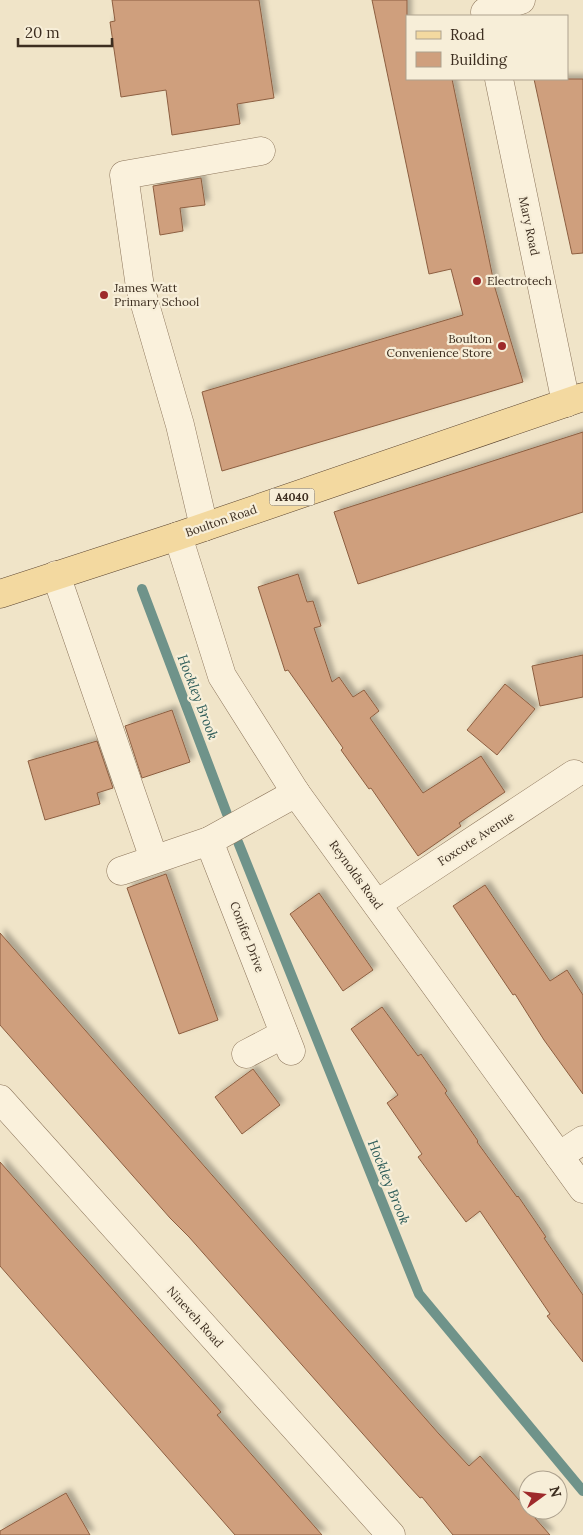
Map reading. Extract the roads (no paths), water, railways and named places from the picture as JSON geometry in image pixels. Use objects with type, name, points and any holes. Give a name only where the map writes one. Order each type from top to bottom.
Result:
[{"type":"main road","name":"Boulton Road","points":[[0,594],[178,536],[574,400]]},
{"type":"street","points":[[484,10],[521,0]]},
{"type":"street","name":"Mary Road","points":[[498,80],[574,400]]},
{"type":"street","points":[[204,527],[180,425],[140,287],[124,175],[261,151]]},
{"type":"street","name":"Reynolds Road","points":[[178,536],[222,676],[296,793],[583,1189]]},
{"type":"street","points":[[56,576],[154,859]]},
{"type":"street","name":"Foxcote Avenue","points":[[377,904],[574,774]]},
{"type":"street","points":[[121,871],[209,841],[296,793]]},
{"type":"street","name":"Conifer Drive","points":[[209,841],[288,1042],[246,1054]]},
{"type":"street","name":"Nineveh Road","points":[[0,1099],[390,1535]]},
{"type":"street","points":[[559,1156],[583,1140]]},
{"type":"waterway","name":"Hockley Brook","points":[[142,589],[227,814]]},
{"type":"waterway","name":"Hockley Brook","points":[[238,842],[419,1294],[583,1491]]},
{"type":"place","name":"Electrotech","points":[[477,281]]},
{"type":"place","name":"James Watt Primary School","points":[[104,295]]},
{"type":"place","name":"Boulton Convenience Store","points":[[502,346]]}]
